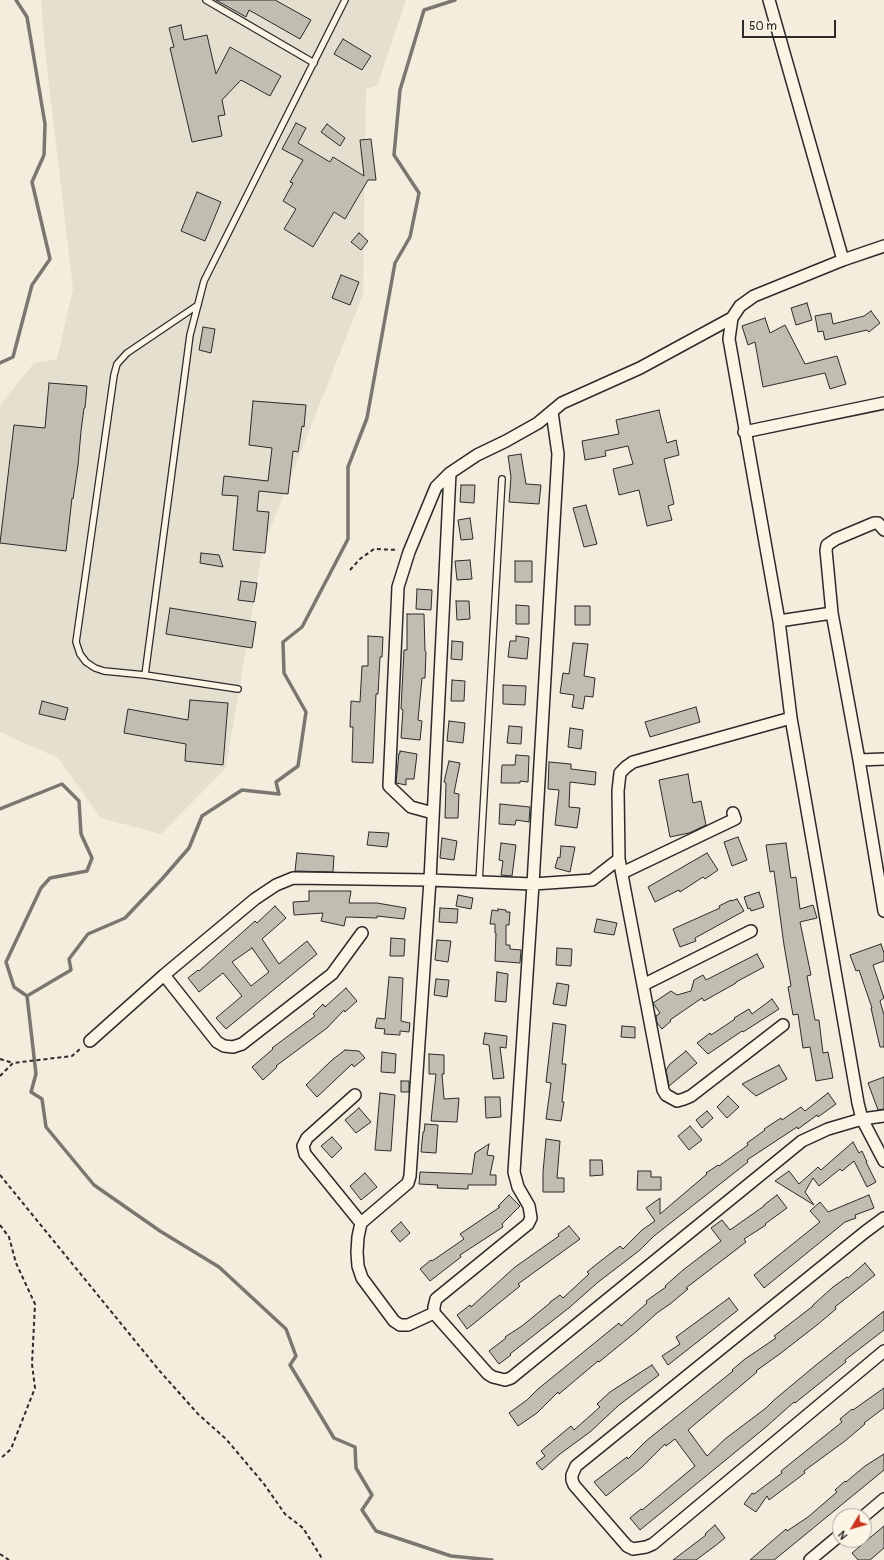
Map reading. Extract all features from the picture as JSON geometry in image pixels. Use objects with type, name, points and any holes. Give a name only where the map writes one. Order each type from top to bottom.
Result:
[{"type":"street","points":[[769,0],[842,260]]},
{"type":"street","points":[[884,246],[842,260],[754,296],[740,306],[732,318],[729,340],[744,432],[779,621],[791,718],[862,1119],[884,1161]]},
{"type":"street","points":[[433,813],[411,807],[389,786],[398,587],[409,552],[436,487],[450,473],[477,454],[506,441],[538,423],[562,403],[640,368],[732,318]]},
{"type":"street","points":[[744,432],[884,403]]},
{"type":"street","points":[[552,412],[558,454],[533,884],[514,1172],[518,1187],[529,1206],[531,1218],[528,1224],[436,1299],[434,1313],[488,1374],[498,1379],[504,1380],[511,1378],[802,1141],[828,1129],[862,1119],[884,1116]]},
{"type":"street","points":[[434,1313],[408,1326],[400,1325],[394,1321],[362,1278],[358,1266],[357,1252],[361,1223],[407,1185],[409,1181],[430,880],[450,473]]},
{"type":"street","points":[[884,530],[878,523],[874,523],[836,539],[827,546],[826,550],[832,613],[859,760],[884,911]]},
{"type":"street","points":[[779,621],[832,613]]},
{"type":"street","points":[[783,1025],[691,1096],[677,1100],[666,1095],[663,1090],[642,985],[619,859],[618,791],[620,773],[633,762],[791,718]]},
{"type":"street","points":[[859,760],[884,759]]},
{"type":"street","points":[[622,873],[734,819],[733,813]]},
{"type":"street","points":[[90,1041],[164,975],[255,899],[276,885],[293,878],[430,880],[533,884],[592,880],[619,859]]},
{"type":"street","points":[[642,985],[751,931]]},
{"type":"street","points":[[164,975],[218,1042],[224,1046],[233,1047],[242,1044],[332,974],[362,932]]},
{"type":"street","points":[[355,1095],[304,1141],[303,1150],[361,1223]]},
{"type":"street","points":[[884,1218],[576,1466],[572,1475],[574,1485],[627,1546],[633,1549],[646,1548],[884,1351]]},
{"type":"street","points":[[872,1509],[884,1499]]},
{"type":"street","points":[[810,1560],[832,1542]]},
{"type":"lane","points":[[206,0],[314,63]]},
{"type":"lane","points":[[144,675],[190,335],[204,281],[216,254],[346,0]]},
{"type":"lane","points":[[198,305],[127,353],[116,364],[76,642],[80,654],[86,662],[95,668],[104,671],[144,675],[238,689]]},
{"type":"lane","points":[[479,882],[502,479]]},
{"type":"path","points":[[350,570],[360,559],[374,550],[397,549],[409,552]]},
{"type":"path","points":[[0,1059],[14,1063],[72,1056],[90,1041]]},
{"type":"path","points":[[0,1076],[14,1063]]},
{"type":"path","points":[[0,1175],[158,1369],[198,1414],[226,1440],[264,1484],[285,1514],[304,1528],[323,1560]]},
{"type":"path","points":[[0,1225],[9,1237],[16,1263],[35,1304],[32,1364],[35,1388],[11,1449],[0,1459]]},
{"type":"path","points":[[0,1554],[9,1560]]},
{"type":"shaded area","points":[[41,0],[406,0],[377,86],[366,89],[363,295],[263,547],[226,768],[161,834],[101,818],[58,758],[0,732],[0,405],[34,363],[57,359],[73,289],[45,50]]},
{"type":"building","points":[[216,0],[275,0],[311,20],[300,39],[249,10],[246,17]]},
{"type":"building","points":[[181,25],[184,40],[207,35],[216,74],[230,47],[281,76],[270,96],[241,80],[222,100],[225,115],[218,116],[222,136],[192,142],[170,48],[174,47],[169,28]]},
{"type":"building","points":[[343,39],[371,56],[362,70],[334,54]]},
{"type":"building","points":[[296,123],[306,128],[298,143],[330,162],[333,157],[364,176],[360,140],[371,139],[376,180],[368,180],[345,219],[334,212],[313,247],[284,229],[296,209],[283,201],[293,183],[290,182],[303,160],[282,149]]},
{"type":"building","points":[[327,124],[345,138],[340,146],[321,132]]},
{"type":"building","points":[[197,192],[221,202],[205,241],[181,231]]},
{"type":"building","points":[[359,233],[368,241],[361,250],[351,242]]},
{"type":"building","points":[[341,275],[359,282],[350,305],[332,298]]},
{"type":"building","points":[[807,303],[812,320],[796,325],[791,308]]},
{"type":"building","points":[[871,311],[880,323],[869,332],[867,330],[825,340],[823,331],[818,332],[815,316],[831,313],[833,324],[864,316]]},
{"type":"building","points":[[765,318],[770,333],[785,325],[805,364],[837,356],[846,384],[830,389],[825,373],[763,387],[755,342],[748,345],[742,326]]},
{"type":"building","points":[[203,327],[215,329],[211,353],[199,350]]},
{"type":"building","points":[[49,383],[87,386],[66,551],[0,543],[14,425],[45,428]]},
{"type":"building","points":[[253,401],[306,405],[304,427],[302,426],[298,452],[293,451],[288,494],[259,491],[257,511],[269,512],[265,553],[233,550],[238,496],[222,495],[224,476],[268,481],[272,448],[249,445]]},
{"type":"building","points":[[659,410],[667,443],[676,440],[679,455],[664,459],[674,504],[668,506],[672,520],[647,526],[639,490],[619,495],[613,469],[633,464],[628,446],[605,451],[606,456],[585,460],[582,441],[619,434],[616,420]]},
{"type":"building","points":[[521,454],[526,484],[541,485],[539,504],[509,502],[511,477],[508,456]]},
{"type":"building","points":[[461,485],[475,485],[474,503],[460,502]]},
{"type":"building","points":[[586,505],[597,544],[584,547],[573,508]]},
{"type":"building","points":[[470,518],[473,539],[461,540],[458,520]]},
{"type":"building","points":[[201,553],[219,555],[223,567],[200,563]]},
{"type":"building","points":[[470,560],[472,579],[457,580],[455,561]]},
{"type":"building","points":[[515,561],[532,561],[532,582],[515,582]]},
{"type":"building","points":[[241,581],[257,583],[254,602],[238,600]]},
{"type":"building","points":[[417,589],[432,590],[431,610],[416,609]]},
{"type":"building","points":[[456,601],[469,601],[470,619],[457,620]]},
{"type":"building","points":[[516,605],[529,606],[529,624],[516,624]]},
{"type":"building","points":[[575,606],[590,606],[590,625],[575,625]]},
{"type":"building","points":[[170,608],[256,622],[252,648],[166,634]]},
{"type":"building","points":[[407,614],[424,614],[426,652],[425,678],[422,678],[418,720],[422,721],[420,740],[401,738],[404,650],[407,650]]},
{"type":"building","points":[[368,636],[383,637],[382,657],[380,657],[378,694],[376,694],[373,763],[352,762],[353,727],[350,727],[351,701],[360,702],[362,666],[368,666]]},
{"type":"building","points":[[516,636],[529,638],[527,659],[508,657],[510,641],[516,641]]},
{"type":"building","points":[[452,641],[463,642],[462,660],[451,659]]},
{"type":"building","points":[[573,643],[588,644],[584,676],[595,678],[593,697],[585,696],[583,709],[572,707],[574,695],[560,693],[563,673],[569,674]]},
{"type":"building","points":[[452,680],[465,681],[464,701],[451,701]]},
{"type":"building","points":[[503,685],[526,686],[525,705],[503,704]]},
{"type":"building","points":[[190,700],[228,703],[223,765],[185,761],[186,744],[124,733],[128,709],[188,720]]},
{"type":"building","points":[[42,701],[68,708],[65,720],[39,714]]},
{"type":"building","points":[[696,707],[700,722],[650,737],[645,722]]},
{"type":"building","points":[[449,721],[465,723],[463,743],[447,741]]},
{"type":"building","points":[[509,726],[522,727],[521,744],[507,743]]},
{"type":"building","points":[[570,728],[583,730],[581,749],[568,747]]},
{"type":"building","points":[[400,751],[417,754],[414,779],[406,779],[406,785],[396,783]]},
{"type":"building","points":[[516,755],[529,756],[528,782],[520,781],[520,783],[501,783],[502,765],[515,765]]},
{"type":"building","points":[[449,761],[460,763],[454,793],[459,794],[458,818],[445,818],[446,783],[444,782]]},
{"type":"building","points":[[549,762],[571,764],[571,769],[596,772],[595,785],[570,782],[569,807],[580,808],[577,828],[555,825],[559,790],[548,789]]},
{"type":"building","points":[[688,774],[693,803],[701,801],[706,825],[689,833],[670,837],[659,780]]},
{"type":"building","points":[[500,804],[530,807],[529,822],[516,820],[515,825],[499,824]]},
{"type":"building","points":[[369,832],[389,833],[387,847],[367,845]]},
{"type":"building","points":[[738,837],[747,860],[732,866],[724,842]]},
{"type":"building","points":[[442,838],[457,841],[454,860],[440,858]]},
{"type":"building","points":[[501,843],[516,845],[512,876],[501,875],[503,861],[499,860]]},
{"type":"building","points":[[786,843],[791,878],[796,877],[800,909],[813,905],[817,918],[800,922],[811,975],[807,976],[815,1020],[819,1020],[823,1053],[828,1052],[833,1078],[816,1081],[810,1047],[803,1048],[798,1014],[793,1015],[788,987],[791,986],[774,871],[770,872],[766,845]]},
{"type":"building","points":[[561,846],[575,847],[570,872],[555,868],[558,857],[560,858]]},
{"type":"building","points":[[297,853],[334,856],[333,872],[295,871]]},
{"type":"building","points":[[707,853],[718,870],[705,879],[703,877],[680,892],[679,890],[655,902],[648,887]]},
{"type":"building","points":[[309,891],[351,891],[349,903],[377,903],[406,908],[404,919],[377,916],[377,918],[346,917],[344,926],[321,921],[323,913],[294,915],[293,902],[309,901]]},
{"type":"building","points":[[759,892],[764,907],[751,911],[750,908],[748,909],[744,897]]},
{"type":"building","points":[[458,895],[473,898],[471,909],[456,906]]},
{"type":"building","points":[[737,899],[744,911],[695,938],[696,941],[680,947],[673,929],[720,908],[719,906],[731,900]]},
{"type":"building","points":[[275,906],[286,918],[262,939],[279,964],[307,941],[317,954],[226,1029],[216,1018],[242,996],[223,973],[199,992],[188,978],[198,970],[199,971],[255,921],[257,923]],"holes":[[[252,948],[269,972],[251,986],[232,962]]]},
{"type":"building","points":[[440,908],[458,909],[457,923],[439,922]]},
{"type":"building","points":[[498,909],[510,912],[509,925],[506,925],[506,945],[510,945],[510,949],[521,950],[520,963],[495,961],[495,924],[490,924],[492,910],[498,911]]},
{"type":"building","points":[[597,919],[617,923],[614,935],[594,932]]},
{"type":"building","points":[[391,938],[405,939],[404,956],[390,956]]},
{"type":"building","points":[[437,940],[451,941],[448,962],[435,960]]},
{"type":"building","points":[[881,944],[884,953],[884,961],[873,965],[884,998],[880,1001],[884,1015],[884,1047],[880,1047],[872,1008],[859,970],[856,971],[850,955]]},
{"type":"building","points":[[557,948],[572,949],[571,966],[556,965]]},
{"type":"building","points":[[757,954],[764,967],[704,1001],[702,998],[670,1020],[671,1021],[662,1029],[657,1023],[656,1016],[660,1013],[653,1003],[671,991],[677,995],[691,991],[694,980],[703,975],[706,980]]},
{"type":"building","points":[[497,972],[508,974],[506,1002],[495,1001]]},
{"type":"building","points":[[389,977],[403,978],[401,1021],[410,1023],[409,1032],[400,1031],[400,1035],[384,1034],[385,1029],[375,1028],[377,1018],[385,1019]]},
{"type":"building","points":[[436,979],[449,980],[447,997],[434,995]]},
{"type":"building","points":[[557,983],[569,985],[566,1006],[553,1004]]},
{"type":"building","points":[[346,988],[357,1001],[345,1012],[344,1010],[327,1028],[276,1066],[277,1067],[263,1080],[252,1067],[273,1049],[272,1048],[315,1016],[313,1014],[323,1004],[325,1007]]},
{"type":"building","points":[[772,999],[779,1009],[743,1032],[742,1031],[708,1054],[697,1043],[710,1033],[711,1035],[749,1009],[752,1014]]},
{"type":"building","points":[[553,1023],[566,1025],[562,1064],[566,1064],[562,1102],[564,1102],[561,1121],[546,1119],[551,1083],[546,1082]]},
{"type":"building","points":[[622,1026],[635,1027],[635,1038],[621,1037]]},
{"type":"building","points":[[485,1033],[507,1036],[506,1048],[500,1047],[504,1078],[493,1079],[489,1045],[483,1044]]},
{"type":"building","points":[[345,1050],[359,1051],[365,1058],[354,1067],[352,1064],[317,1097],[306,1085],[332,1060]]},
{"type":"building","points":[[686,1051],[697,1063],[669,1086],[666,1070],[670,1064]]},
{"type":"building","points":[[382,1052],[396,1054],[395,1073],[381,1072]]},
{"type":"building","points":[[429,1054],[444,1055],[444,1074],[442,1074],[444,1099],[459,1098],[457,1122],[431,1121],[436,1074],[429,1074]]},
{"type":"building","points":[[779,1065],[787,1079],[756,1096],[742,1084]]},
{"type":"building","points":[[884,1077],[884,1109],[878,1110],[868,1083]]},
{"type":"building","points":[[401,1081],[409,1081],[409,1092],[401,1092]]},
{"type":"building","points":[[380,1093],[395,1095],[391,1151],[375,1150]]},
{"type":"building","points":[[828,1093],[836,1104],[818,1117],[817,1115],[798,1129],[797,1127],[747,1160],[748,1162],[654,1236],[640,1250],[597,1283],[570,1307],[499,1364],[489,1351],[550,1302],[560,1295],[563,1298],[589,1274],[587,1272],[620,1246],[623,1249],[642,1230],[655,1221],[646,1208],[660,1198],[660,1214],[707,1174],[706,1173],[718,1165],[719,1166],[748,1145],[747,1143],[765,1130],[764,1129],[781,1118],[782,1120],[801,1107],[805,1111]]},
{"type":"building","points":[[728,1096],[739,1107],[727,1118],[717,1107]]},
{"type":"building","points":[[485,1097],[500,1097],[501,1117],[486,1118]]},
{"type":"building","points":[[359,1108],[371,1122],[356,1133],[345,1120]]},
{"type":"building","points":[[707,1111],[713,1118],[702,1128],[696,1120]]},
{"type":"building","points":[[425,1124],[438,1125],[436,1153],[421,1152]]},
{"type":"building","points":[[690,1126],[702,1140],[689,1150],[678,1136]]},
{"type":"building","points":[[332,1137],[342,1148],[332,1158],[321,1146]]},
{"type":"building","points":[[546,1139],[560,1141],[557,1178],[564,1178],[564,1192],[543,1192]]},
{"type":"building","points":[[853,1142],[859,1153],[862,1151],[876,1182],[867,1187],[854,1161],[842,1171],[840,1169],[819,1186],[813,1178],[805,1192],[814,1205],[775,1181],[789,1171],[799,1184],[818,1167],[821,1170]]},
{"type":"building","points":[[489,1144],[487,1155],[494,1156],[490,1175],[496,1175],[496,1185],[468,1185],[468,1189],[437,1188],[438,1185],[419,1184],[420,1172],[472,1174],[475,1153]]},
{"type":"building","points":[[590,1160],[602,1160],[603,1175],[590,1176]]},
{"type":"building","points":[[638,1171],[651,1171],[651,1177],[661,1177],[661,1190],[637,1190]]},
{"type":"building","points":[[365,1173],[377,1187],[361,1200],[350,1186]]},
{"type":"building","points":[[509,1195],[520,1206],[502,1224],[503,1227],[460,1255],[461,1257],[430,1281],[420,1269],[431,1260],[432,1261],[464,1239],[460,1234],[500,1207],[498,1206]]},
{"type":"building","points":[[777,1195],[787,1208],[765,1224],[766,1225],[744,1239],[746,1242],[686,1288],[688,1289],[559,1394],[558,1392],[537,1413],[518,1426],[509,1413],[527,1400],[538,1389],[619,1323],[621,1326],[647,1303],[646,1301],[666,1287],[665,1286],[683,1270],[721,1241],[711,1228],[722,1220],[730,1230]]},
{"type":"building","points":[[869,1195],[874,1208],[855,1215],[856,1218],[845,1222],[764,1288],[754,1275],[820,1222],[810,1211],[820,1202],[828,1212]]},
{"type":"building","points":[[401,1222],[410,1233],[400,1242],[391,1231]]},
{"type":"building","points":[[569,1226],[580,1239],[518,1284],[520,1286],[467,1329],[457,1315],[470,1305],[471,1307],[515,1267],[559,1236],[558,1234]]},
{"type":"building","points":[[865,1263],[875,1275],[835,1307],[836,1309],[817,1325],[756,1371],[757,1372],[688,1430],[707,1456],[725,1439],[766,1408],[816,1365],[884,1311],[884,1330],[845,1360],[846,1362],[795,1403],[794,1402],[766,1427],[640,1530],[630,1518],[641,1509],[642,1510],[695,1466],[675,1439],[666,1446],[665,1444],[642,1467],[606,1496],[594,1482],[627,1457],[628,1459],[646,1441],[733,1371],[732,1370],[745,1359],[776,1338],[774,1336],[813,1306],[833,1287],[847,1277],[848,1278]]},
{"type":"building","points":[[729,1298],[738,1310],[668,1365],[662,1356],[680,1344],[676,1337]]},
{"type":"building","points":[[652,1365],[659,1375],[619,1405],[590,1432],[560,1454],[542,1470],[536,1463],[545,1456],[541,1451],[571,1426],[574,1430],[600,1407],[597,1404],[610,1392]]},
{"type":"building","points":[[884,1388],[884,1408],[864,1423],[865,1424],[845,1441],[804,1471],[805,1473],[769,1500],[767,1496],[756,1512],[744,1504],[752,1493],[754,1494],[782,1473],[781,1471],[842,1422],[840,1419],[852,1409],[853,1410]]},
{"type":"building","points":[[884,1454],[884,1470],[838,1508],[832,1508],[832,1513],[774,1560],[750,1560],[786,1529],[787,1531],[808,1517],[837,1492],[835,1490],[845,1481],[846,1482],[865,1466]]},
{"type":"building","points":[[715,1525],[725,1538],[696,1560],[673,1560],[706,1535],[705,1534]]},
{"type":"building","points":[[884,1526],[884,1548],[870,1560],[858,1560],[852,1553],[858,1548],[872,1548],[872,1536]]},
{"type":"waterway","points":[[0,363],[13,357],[32,285],[50,259],[32,182],[44,155],[45,124],[27,17],[16,0]]},
{"type":"waterway","points":[[455,0],[424,10],[400,90],[394,155],[419,193],[410,237],[395,263],[367,418],[348,467],[348,539],[302,627],[283,642],[284,673],[306,712],[298,766],[276,782],[279,794],[242,790],[202,816],[189,848],[125,918],[88,934],[69,959],[71,970],[27,996],[36,1074],[31,1092],[42,1099],[46,1127],[94,1185],[160,1231],[219,1267],[286,1329],[296,1356],[290,1365],[334,1438],[355,1447],[356,1468],[372,1495],[362,1510],[376,1531],[451,1556],[492,1560]]},
{"type":"waterway","points":[[0,809],[62,784],[79,801],[81,834],[92,858],[87,871],[50,878],[41,888],[6,962],[14,987],[27,996]]}]
